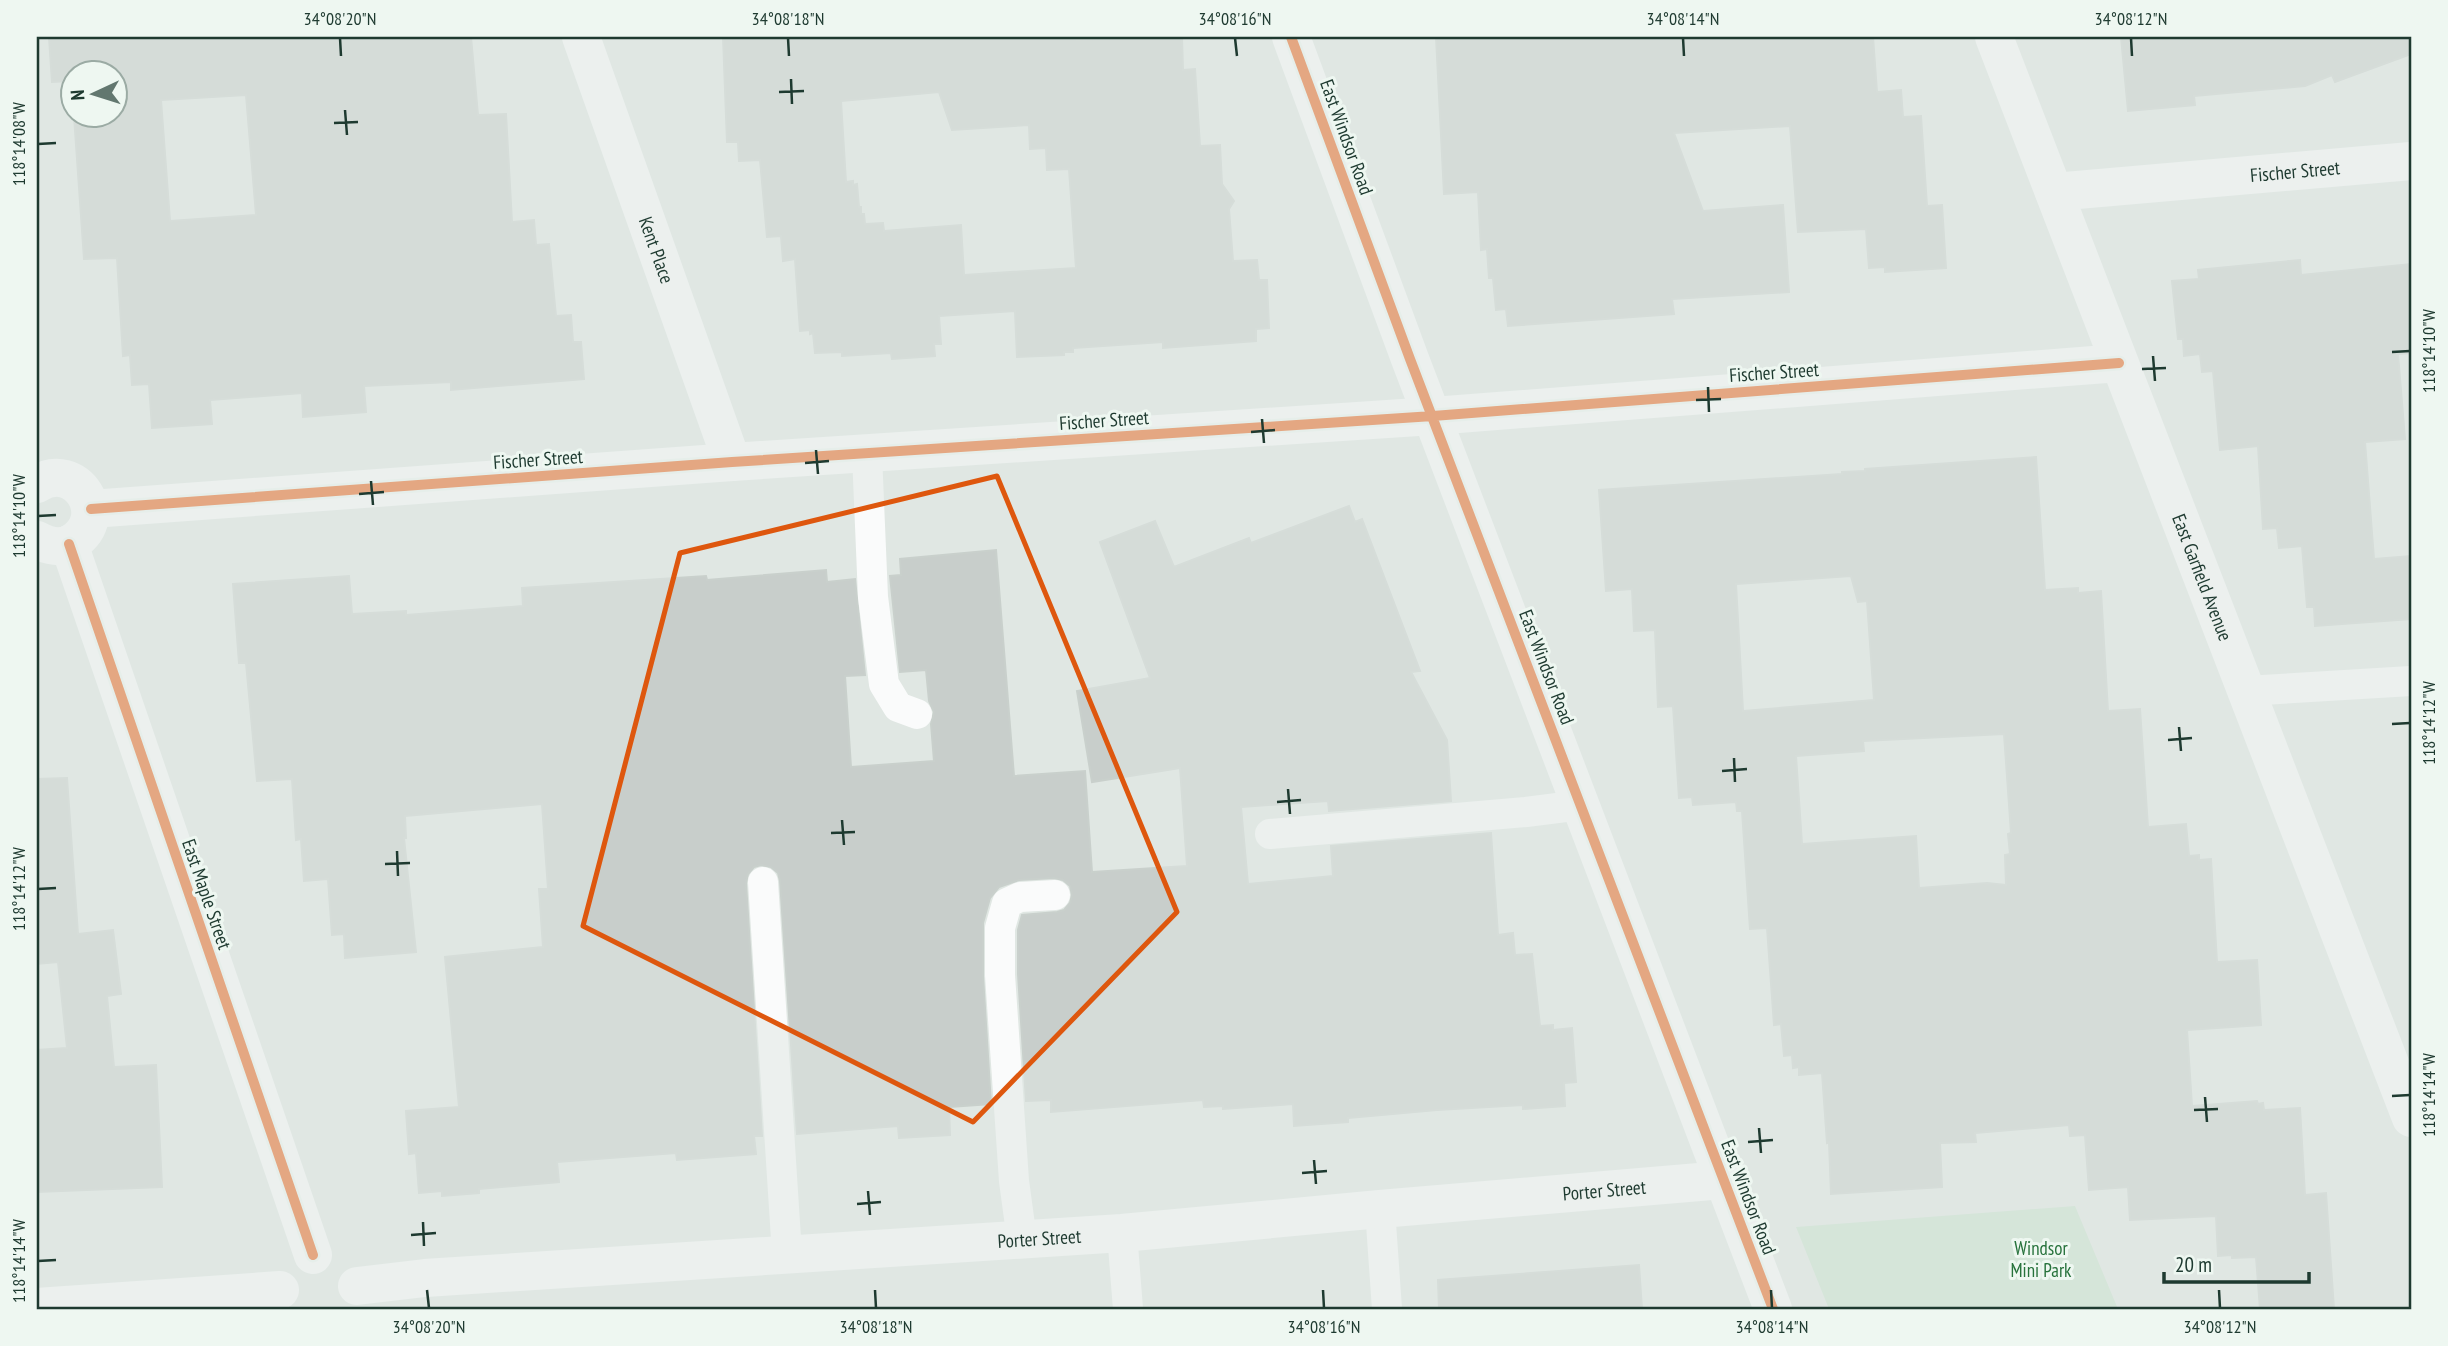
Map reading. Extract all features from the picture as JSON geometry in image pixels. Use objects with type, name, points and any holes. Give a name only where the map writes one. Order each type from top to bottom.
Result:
[{"type":"street","name":"Kent Place","points":[[581,37],[732,463]]},
{"type":"street","name":"East Windsor Road","points":[[1292,37],[1433,416],[1773,1309]]},
{"type":"street","name":"East Garfield Avenue","points":[[1994,37],[2411,1118]]},
{"type":"street","name":"Fischer Street","points":[[2054,192],[2411,161]]},
{"type":"street","name":"Fischer Street","points":[[91,509],[1433,416],[2119,363]]},
{"type":"street","points":[[39,476],[64,478],[74,482],[88,499],[91,509],[86,530],[53,542]]},
{"type":"street","name":"East Maple Street","points":[[53,542],[313,1255]]},
{"type":"street","name":"Porter Street","points":[[356,1297],[411,1279],[1122,1233],[1723,1180]]},
{"type":"street","points":[[37,1307],[281,1300],[283,1277],[290,1267],[300,1259],[313,1255],[336,1258],[353,1275],[356,1297]]},
{"type":"lane","points":[[867,454],[873,597],[884,684],[898,707],[916,714]]},
{"type":"lane","points":[[2246,691],[2411,681]]},
{"type":"lane","points":[[1270,834],[1487,816],[1581,805]]},
{"type":"lane","points":[[763,882],[787,1254]]},
{"type":"lane","points":[[1022,1240],[1008,1100],[1000,975],[1000,928],[1007,903],[1020,897],[1055,895]]},
{"type":"lane","points":[[1380,1209],[1387,1309]]},
{"type":"lane","points":[[1122,1233],[1128,1309]]},
{"type":"highlighted area","points":[[997,476],[1177,912],[973,1122],[583,926],[680,553]]},
{"type":"green space","name":"Windsor Mini Park","points":[[2075,1206],[2118,1309],[1829,1309],[1796,1227]]},
{"type":"building","points":[[49,37],[471,37],[478,115],[506,114],[512,222],[534,220],[536,245],[549,244],[556,316],[571,315],[573,342],[581,342],[584,379],[451,390],[451,382],[364,386],[366,412],[303,417],[302,393],[210,400],[212,424],[152,428],[149,384],[132,385],[130,355],[123,356],[117,258],[84,259],[75,130],[130,130],[130,60],[60,60],[60,82],[52,82]],"holes":[[[246,95],[256,215],[170,221],[161,100]]]},
{"type":"building","points":[[723,37],[1076,37],[1077,40],[1182,37],[1183,70],[1195,69],[1200,146],[1220,145],[1222,184],[1234,201],[1229,209],[1233,261],[1257,260],[1259,280],[1267,280],[1269,328],[1256,329],[1256,341],[1163,348],[1163,342],[1073,348],[1073,352],[1064,352],[1064,355],[1017,357],[1015,311],[939,316],[941,344],[934,344],[935,356],[892,359],[891,353],[842,356],[842,352],[815,353],[813,333],[810,334],[810,330],[800,331],[795,259],[783,261],[781,236],[767,237],[760,160],[739,161],[738,142],[727,142]],"holes":[[[939,92],[952,130],[1029,125],[1030,149],[1046,148],[1047,170],[1069,169],[1076,268],[964,275],[961,225],[884,231],[883,223],[865,224],[864,214],[861,214],[859,207],[857,184],[853,185],[853,181],[846,182],[841,101]]]},
{"type":"building","points":[[1436,37],[1873,37],[1877,92],[1901,90],[1903,117],[1921,116],[1927,206],[1942,205],[1946,268],[1885,272],[1885,267],[1869,268],[1866,229],[1798,232],[1790,126],[1674,133],[1703,211],[1783,205],[1789,292],[1672,299],[1674,314],[1508,326],[1506,309],[1496,310],[1493,278],[1489,278],[1487,249],[1481,250],[1478,192],[1444,194]]},
{"type":"building","points":[[2121,37],[2411,37],[2411,54],[2335,82],[2332,75],[2305,86],[2194,96],[2195,105],[2128,111]]},
{"type":"building","points":[[2300,260],[2301,275],[2411,264],[2411,353],[2398,354],[2405,439],[2365,442],[2374,559],[2411,556],[2411,619],[2315,626],[2314,607],[2307,607],[2302,546],[2279,548],[2277,528],[2263,529],[2258,446],[2220,450],[2213,371],[2202,372],[2200,354],[2184,356],[2183,339],[2178,339],[2172,281],[2199,279],[2198,270]]},
{"type":"building","points":[[2036,457],[2045,590],[2078,588],[2078,593],[2101,591],[2108,711],[2140,709],[2148,827],[2186,824],[2189,856],[2199,855],[2199,860],[2211,859],[2217,962],[2257,960],[2261,1025],[2187,1030],[2192,1106],[2257,1101],[2258,1104],[2263,1103],[2264,1110],[2300,1108],[2305,1195],[2326,1193],[2334,1309],[2260,1309],[2256,1257],[2218,1256],[2216,1216],[2130,1220],[2128,1187],[2089,1190],[2085,1135],[2070,1136],[2069,1125],[1975,1133],[1976,1142],[1940,1143],[1942,1187],[1831,1194],[1822,1073],[1799,1075],[1799,1067],[1793,1068],[1792,1055],[1784,1056],[1781,1024],[1774,1025],[1767,928],[1750,929],[1742,811],[1737,811],[1736,802],[1693,805],[1692,797],[1679,798],[1673,706],[1658,707],[1655,630],[1634,631],[1632,589],[1606,591],[1599,490],[1842,474],[1865,469]],"holes":[[[1851,576],[1858,602],[1867,601],[1874,700],[1743,711],[1736,584]],[[2004,734],[2011,833],[2008,834],[2010,854],[2005,855],[2006,885],[1987,883],[1919,888],[1916,836],[1802,844],[1796,756],[1864,751],[1863,741]]]},
{"type":"building","points":[[1349,506],[1355,522],[1362,519],[1420,671],[1411,672],[1447,740],[1451,801],[1329,811],[1328,801],[1241,807],[1248,884],[1333,876],[1331,846],[1491,833],[1498,935],[1513,933],[1515,955],[1532,954],[1540,1026],[1553,1025],[1553,1030],[1572,1028],[1576,1082],[1564,1083],[1565,1106],[1523,1109],[1523,1105],[1437,1110],[1294,1126],[1293,1104],[1223,1109],[1223,1106],[1204,1107],[1203,1100],[1051,1112],[1051,1100],[1026,1101],[1018,930],[1022,915],[1057,912],[1064,910],[1070,903],[1070,886],[1063,880],[1054,878],[1019,880],[999,887],[990,898],[983,923],[983,976],[991,1104],[949,1107],[950,1135],[899,1138],[898,1126],[797,1134],[780,881],[778,873],[771,867],[761,865],[754,867],[748,874],[746,883],[762,1136],[754,1136],[756,1154],[677,1160],[676,1153],[557,1162],[559,1182],[479,1189],[479,1193],[442,1196],[442,1191],[419,1193],[416,1153],[409,1154],[406,1111],[459,1107],[445,957],[543,947],[539,889],[548,889],[542,804],[405,816],[404,838],[416,952],[345,958],[344,934],[332,935],[328,879],[304,881],[301,839],[296,840],[292,779],[257,781],[246,663],[239,663],[233,584],[349,576],[352,614],[406,611],[406,615],[523,606],[522,588],[706,576],[707,580],[826,570],[827,582],[855,579],[865,675],[845,676],[851,767],[934,761],[931,724],[934,712],[929,701],[926,670],[900,672],[890,576],[901,575],[900,559],[996,550],[1014,776],[1085,771],[1092,872],[1187,866],[1180,768],[1092,782],[1077,691],[1150,678],[1100,542],[1155,521],[1174,567],[1249,538],[1251,543]]},
{"type":"building","points":[[67,778],[78,934],[113,930],[121,994],[107,996],[114,1067],[156,1065],[162,1187],[37,1192],[37,1050],[67,1048],[58,962],[37,964],[37,779]]},
{"type":"building","points":[[1639,1265],[1642,1309],[1439,1309],[1438,1280]]},
{"type":"cycle path","points":[[1291,37],[1410,359],[1773,1309]]},
{"type":"cycle path","points":[[91,509],[732,462],[1433,416],[2119,363]]},
{"type":"cycle path","points":[[69,544],[313,1255]]}]
